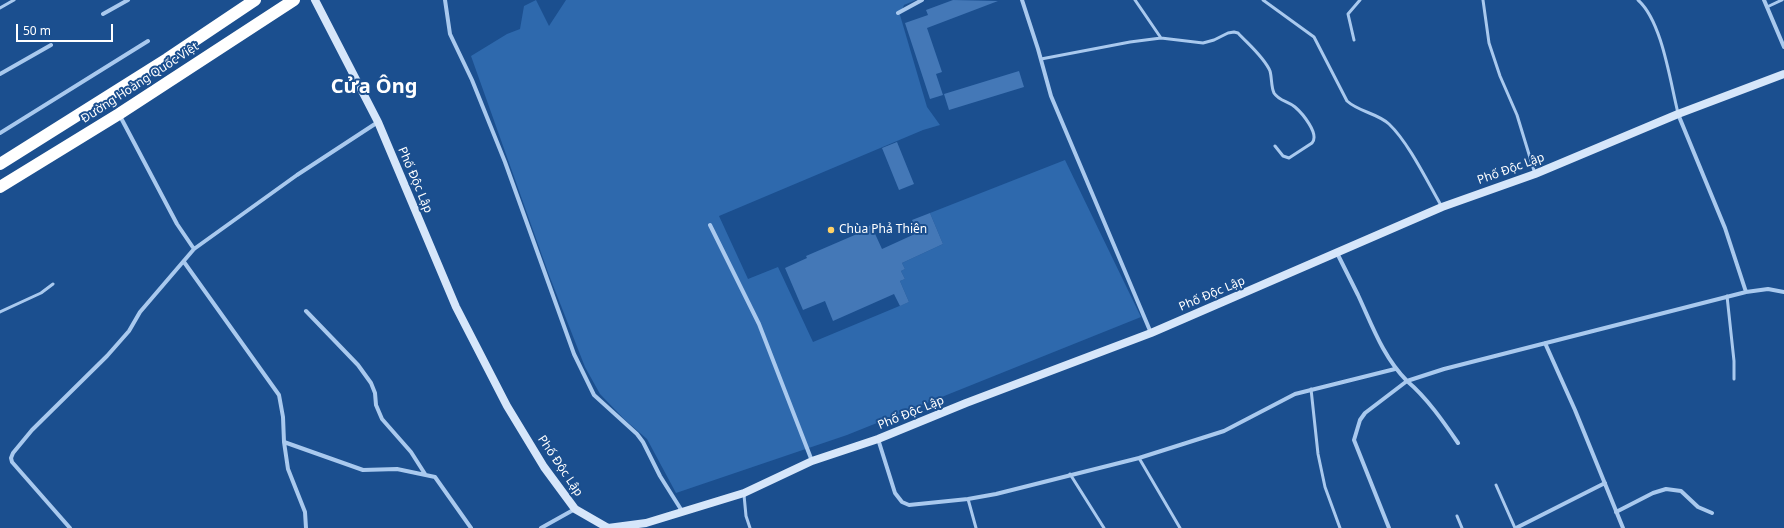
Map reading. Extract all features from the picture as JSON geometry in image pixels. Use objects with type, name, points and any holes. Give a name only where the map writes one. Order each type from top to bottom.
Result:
[{"type":"highway","name":"Đường Hoàng Quốc Việt","points":[[0,164],[167,59],[255,0]]},
{"type":"highway","name":"Đường Hoàng Quốc Việt","points":[[0,187],[119,114],[294,0]]},
{"type":"street","points":[[103,14],[128,0]]},
{"type":"street","name":"Phố Độc Lập","points":[[315,0],[378,122],[460,314],[507,406],[544,467],[575,509],[608,528],[646,523],[744,493],[812,461],[878,439],[966,403],[1151,333],[1442,207],[1535,174],[1678,114],[1784,74]]},
{"type":"street","points":[[445,0],[450,34],[472,80],[504,162],[577,360],[594,395],[637,434],[643,442],[660,476],[682,511]]},
{"type":"street","points":[[898,13],[922,0]]},
{"type":"street","points":[[1022,0],[1041,58],[1051,96],[1151,333]]},
{"type":"street","points":[[1764,0],[1784,47]]},
{"type":"street","points":[[0,133],[148,42]]},
{"type":"street","points":[[0,74],[51,44]]},
{"type":"street","points":[[119,114],[177,224],[194,249]]},
{"type":"street","points":[[1678,114],[1725,228],[1746,292]]},
{"type":"street","points":[[70,528],[12,462],[11,458],[32,430],[107,356],[129,331],[140,312],[194,249],[297,175],[378,122]]},
{"type":"street","points":[[710,225],[759,324],[812,461]]},
{"type":"street","points":[[1337,253],[1358,294],[1376,336],[1394,368],[1415,388],[1439,415],[1458,443]]},
{"type":"street","points":[[184,262],[279,395],[283,417],[284,442],[288,469],[305,512],[306,528]]},
{"type":"street","points":[[1389,528],[1354,440],[1360,420],[1365,413],[1407,381],[1444,369],[1727,296],[1768,289],[1784,292]]},
{"type":"street","points":[[306,311],[358,365],[371,384],[375,393],[376,405],[382,419],[411,452],[425,474]]},
{"type":"street","points":[[1545,343],[1623,528]]},
{"type":"street","points":[[878,439],[895,493],[902,502],[909,504],[968,499],[1139,458],[1224,431],[1295,394],[1394,368]]},
{"type":"street","points":[[284,442],[363,470],[397,469],[435,477],[439,480],[471,528]]},
{"type":"street","points":[[1516,528],[1605,483]]},
{"type":"street","points":[[1616,512],[1653,492],[1666,489],[1681,491],[1698,507],[1712,513]]},
{"type":"street","points":[[541,528],[575,509]]},
{"type":"lane","points":[[0,8],[14,0]]},
{"type":"lane","points":[[1135,0],[1161,38]]},
{"type":"lane","points":[[1263,0],[1314,37],[1347,101],[1353,107],[1379,117],[1390,125],[1409,150],[1442,207]]},
{"type":"lane","points":[[1354,40],[1348,14],[1360,0]]},
{"type":"lane","points":[[1483,0],[1489,43],[1500,76],[1517,115],[1535,174]]},
{"type":"lane","points":[[1638,0],[1647,7],[1655,25],[1678,114]]},
{"type":"lane","points":[[1767,7],[1782,0]]},
{"type":"lane","points":[[1041,58],[1161,38],[1203,43],[1214,40],[1228,33],[1238,33],[1266,64],[1270,72],[1274,92],[1279,99],[1294,106],[1309,124],[1315,135],[1312,143],[1289,158],[1283,156],[1275,146]]},
{"type":"lane","points":[[0,312],[41,293],[53,284]]},
{"type":"lane","points":[[1727,296],[1734,361],[1734,379]]},
{"type":"lane","points":[[1311,389],[1318,454],[1325,487],[1340,528]]},
{"type":"lane","points":[[1139,458],[1180,528]]},
{"type":"lane","points":[[1070,474],[1104,528]]},
{"type":"lane","points":[[1496,485],[1516,528]]},
{"type":"lane","points":[[744,493],[746,516],[750,527]]},
{"type":"lane","points":[[968,499],[976,528]]},
{"type":"lane","points":[[1457,516],[1462,528]]},
{"type":"shaded area","points":[[536,0],[549,26],[566,0],[916,0],[904,5],[900,15],[927,107],[940,125],[923,130],[719,216],[748,279],[778,267],[813,342],[909,302],[900,281],[905,279],[901,271],[905,269],[902,263],[943,244],[930,213],[1065,160],[1141,317],[847,435],[676,493],[647,439],[624,419],[600,394],[585,367],[549,275],[471,56],[507,34],[520,29],[524,6]]},
{"type":"building","points":[[953,0],[998,1],[927,28],[942,72],[936,74],[943,95],[930,99],[905,23],[928,15],[926,10]]},
{"type":"building","points":[[1019,71],[1024,87],[949,110],[944,94]]},
{"type":"building","points":[[897,142],[914,184],[899,190],[882,148]]},
{"type":"building","points":[[930,213],[943,244],[902,263],[905,269],[901,271],[905,279],[900,281],[909,302],[900,306],[894,294],[833,321],[825,301],[803,310],[785,268],[807,258],[806,256],[857,234],[856,232],[871,225],[882,249],[917,233],[912,220]]},
{"type":"place","name":"Chùa Phả Thiên","points":[[831,230]]},
{"type":"district","name":"Cửa Ông","points":[[374,87]]}]
